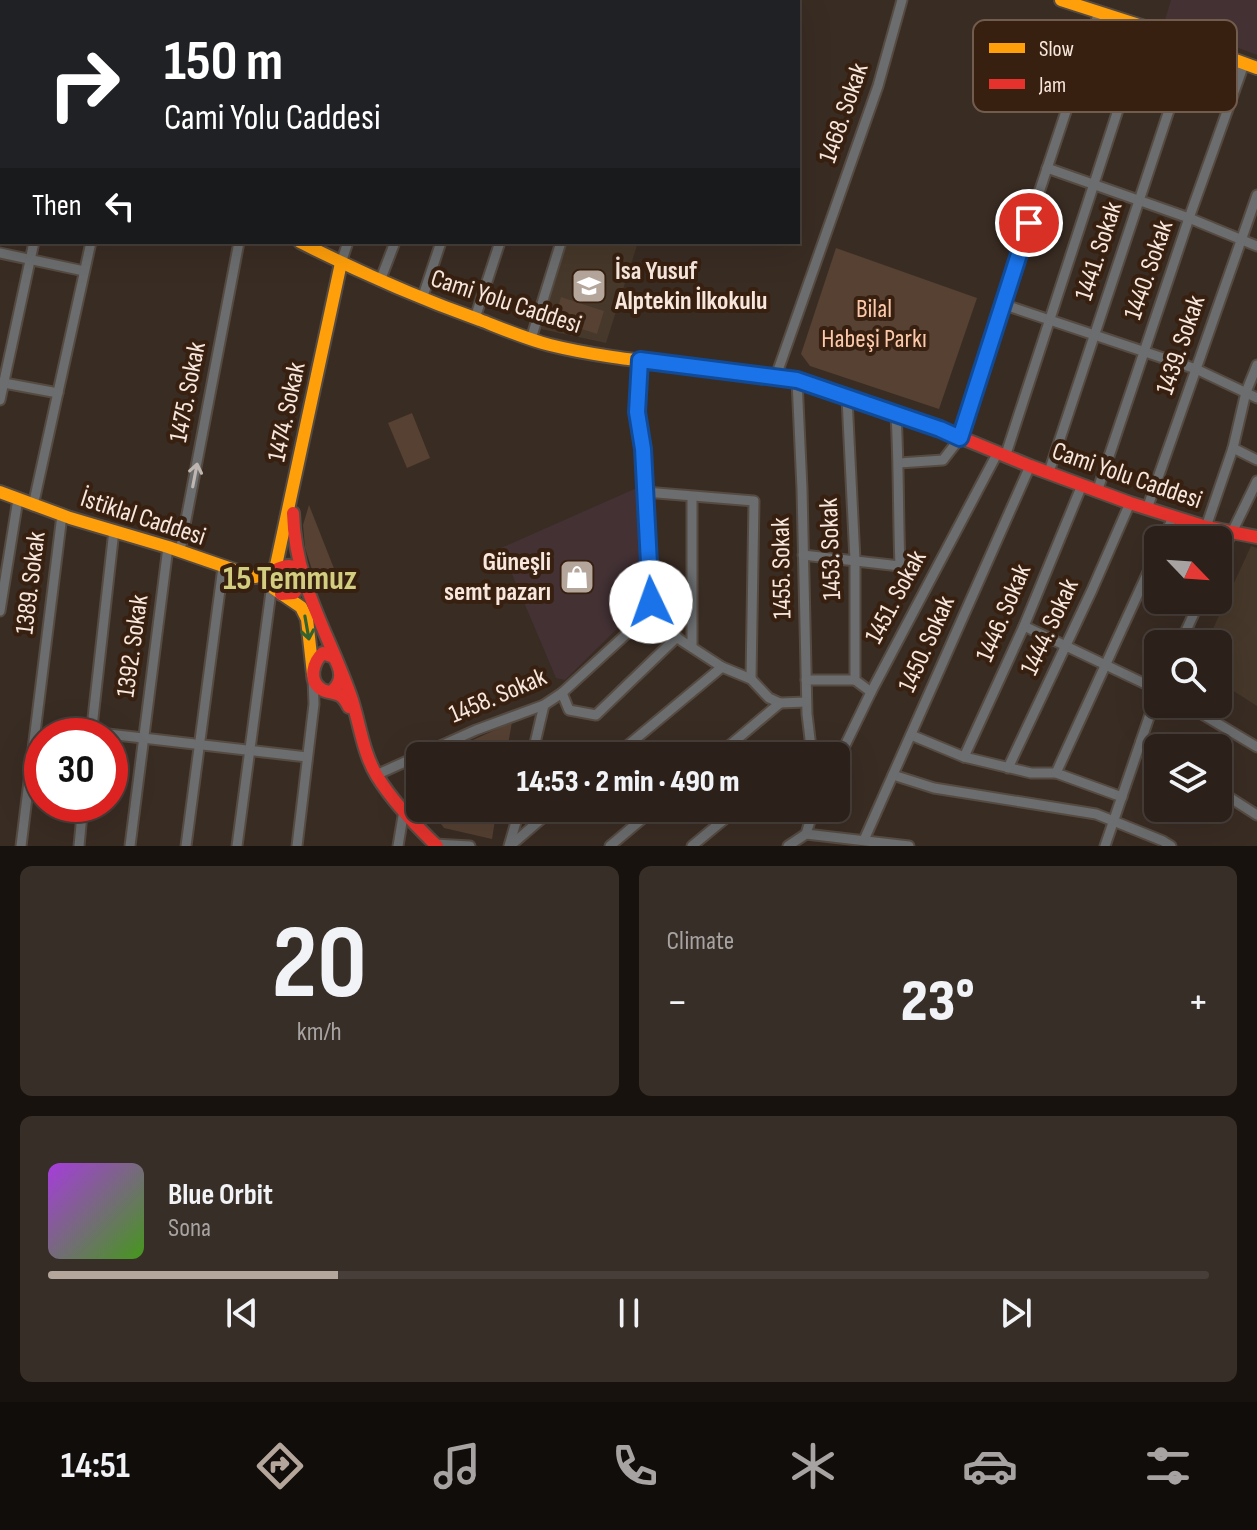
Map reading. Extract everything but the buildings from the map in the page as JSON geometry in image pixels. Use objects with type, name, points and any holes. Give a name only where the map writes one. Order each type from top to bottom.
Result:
[{"type":"street","name":"1468. Sokak","points":[[776,376],[878,86],[902,0]]},
{"type":"street","points":[[1061,0],[1124,20]]},
{"type":"street","points":[[1096,20],[1099,12]]},
{"type":"street","name":"1440. Sokak","points":[[1237,100],[1251,66]]},
{"type":"street","points":[[899,463],[943,460],[960,438],[1066,112]]},
{"type":"street","name":"1451. Sokak","points":[[847,742],[1002,453],[1117,112]]},
{"type":"street","name":"1441. Sokak","points":[[1049,472],[1168,112]]},
{"type":"street","name":"1440. Sokak","points":[[1097,492],[1189,218],[1232,112]]},
{"type":"street","points":[[1047,168],[1189,218],[1257,246]]},
{"type":"street","name":"1439. Sokak","points":[[1147,509],[1257,195]]},
{"type":"street","points":[[0,400],[34,244]]},
{"type":"street","points":[[33,506],[91,244]]},
{"type":"street","name":"1475. Sokak","points":[[174,549],[239,244]]},
{"type":"street","name":"Cami Yolu Caddesi","points":[[304,244],[422,299],[531,339],[640,360],[797,380],[940,429],[1097,492],[1203,526]]},
{"type":"street","points":[[341,263],[347,244]]},
{"type":"street","points":[[380,281],[394,244]]},
{"type":"street","points":[[422,299],[440,244]]},
{"type":"street","points":[[475,318],[499,244]]},
{"type":"street","points":[[531,339],[560,244]]},
{"type":"street","points":[[0,253],[84,271]]},
{"type":"street","name":"1474. Sokak","points":[[275,580],[341,263]]},
{"type":"street","points":[[1002,304],[1196,369],[1257,398]]},
{"type":"street","points":[[640,360],[637,412],[643,449],[651,602],[645,617],[722,667],[751,679],[769,698],[780,703],[806,702]]},
{"type":"street","points":[[1206,526],[1257,365]]},
{"type":"street","name":"1455. Sokak","points":[[797,380],[806,702],[810,742]]},
{"type":"street","points":[[4,383],[58,393]]},
{"type":"street","name":"1453. Sokak","points":[[847,398],[855,560],[855,680]]},
{"type":"street","points":[[803,555],[900,566],[896,415]]},
{"type":"street","points":[[1233,448],[1257,460]]},
{"type":"street","name":"1450. Sokak","points":[[864,840],[1030,466]]},
{"type":"street","points":[[296,473],[292,525],[296,554],[352,700],[376,775],[436,845],[470,846]]},
{"type":"street","points":[[1232,532],[1257,481]]},
{"type":"street","name":"1446. Sokak","points":[[964,757],[1024,626],[1082,485]]},
{"type":"street","name":"İstiklal Caddesi","points":[[0,492],[33,506],[223,567],[275,580]]},
{"type":"street","points":[[645,492],[754,501],[751,679]]},
{"type":"street","points":[[692,497],[692,647]]},
{"type":"street","points":[[0,611],[18,499]]},
{"type":"street","name":"1444. Sokak","points":[[1008,768],[1130,503]]},
{"type":"street","name":"1389. Sokak","points":[[21,846],[62,515]]},
{"type":"street","points":[[1169,526],[1173,517]]},
{"type":"street","points":[[93,718],[114,530]]},
{"type":"street","name":"Cami Yolu Caddesi","points":[[1232,532],[1257,537]]},
{"type":"street","name":"1392. Sokak","points":[[130,846],[143,738],[174,549]]},
{"type":"street","points":[[237,846],[275,580],[283,564],[293,565],[302,576],[300,586],[290,595],[275,580]]},
{"type":"street","points":[[186,846],[223,567]]},
{"type":"street","points":[[275,580],[301,607],[307,619],[313,674],[314,704],[297,846]]},
{"type":"street","points":[[1056,773],[1144,581]]},
{"type":"street","name":"1458. Sokak","points":[[376,775],[476,730],[544,705],[562,693],[645,617]]},
{"type":"street","points":[[1024,626],[1144,683]]},
{"type":"street","points":[[562,693],[569,710],[596,715],[677,637]]},
{"type":"street","points":[[314,704],[320,694],[332,691],[339,684],[340,669],[334,657],[323,653],[316,660],[313,674],[318,686],[332,691],[346,701],[362,734]]},
{"type":"street","points":[[632,742],[722,667]]},
{"type":"street","points":[[806,680],[855,680],[871,692]]},
{"type":"street","points":[[734,742],[780,703]]},
{"type":"street","points":[[535,742],[544,705]]},
{"type":"street","points":[[1105,846],[1149,718]]},
{"type":"street","points":[[1208,718],[1257,747]]},
{"type":"street","points":[[911,735],[964,757],[1031,773],[1056,773],[1122,797]]},
{"type":"street","points":[[128,737],[307,757]]},
{"type":"street","points":[[893,775],[934,788],[1096,814],[1171,846]]},
{"type":"street","points":[[1232,799],[1257,815]]},
{"type":"street","points":[[398,846],[404,810]]},
{"type":"street","points":[[79,846],[81,822]]},
{"type":"street","points":[[509,846],[516,822]]},
{"type":"street","points":[[509,846],[537,822]]},
{"type":"street","points":[[610,846],[638,822]]},
{"type":"street","points":[[692,846],[721,822]]},
{"type":"street","points":[[788,846],[806,834],[810,822]]},
{"type":"street","points":[[806,834],[909,846]]},
{"type":"shaded area","points":[[1171,0],[1257,0],[1257,55],[1237,47],[1237,20],[1165,20]]},
{"type":"shaded area","name":"İsa Yusuf Alptekin İlkokulu","points":[[566,244],[637,244],[606,343],[541,329]]},
{"type":"shaded area","name":"Güneşli semt pazarı","points":[[639,487],[641,605],[565,680],[556,678],[501,548]]},
{"type":"shaded area","points":[[1251,546],[1257,548],[1257,706],[1232,690],[1232,630],[1212,630],[1220,614],[1232,614],[1232,587]]},
{"type":"green space","name":"Bilal Habeşi Parkı","points":[[836,248],[977,298],[939,409],[810,366],[801,354]]},
{"type":"green space","points":[[561,297],[604,311],[597,334],[554,320]]},
{"type":"green space","points":[[412,413],[430,458],[407,468],[388,423]]},
{"type":"green space","points":[[309,505],[335,571],[315,579],[305,548],[303,525]]},
{"type":"green space","points":[[512,722],[508,742],[468,742]]},
{"type":"green space","points":[[440,822],[495,822],[492,839],[444,828]]},
{"type":"traffic: slow","points":[[1061,0],[1123,20]]},
{"type":"traffic: slow","points":[[1237,61],[1257,68]]},
{"type":"traffic: slow","points":[[304,244],[411,294],[532,340],[587,353],[701,368]]},
{"type":"traffic: slow","points":[[313,674],[307,619],[301,607],[273,588],[271,579],[341,263]]},
{"type":"traffic: slow","points":[[0,492],[70,518],[255,577],[274,571]]},
{"type":"traffic: jam","points":[[701,368],[797,380],[940,429],[1130,503],[1206,527],[1257,537]]},
{"type":"traffic: jam","points":[[293,513],[295,539],[307,587],[352,700],[372,767],[397,804],[437,846]]},
{"type":"traffic: jam","points":[[275,570],[290,566],[301,574],[294,593],[281,594]]},
{"type":"traffic: jam","points":[[332,691],[340,679],[340,670],[334,657],[323,653],[315,666],[314,681],[321,689],[341,696],[349,707]]},
{"type":"place","name":"İsa Yusuf Alptekin İlkokulu","points":[[589,286]]},
{"type":"place","name":"Güneşli semt pazarı","points":[[577,577]]},
{"type":"district","name":"15 Temmuz","points":[[290,578]]},
{"type":"route","points":[[651,602],[643,449],[637,412],[640,360],[797,380],[960,438],[1029,223]]}]
